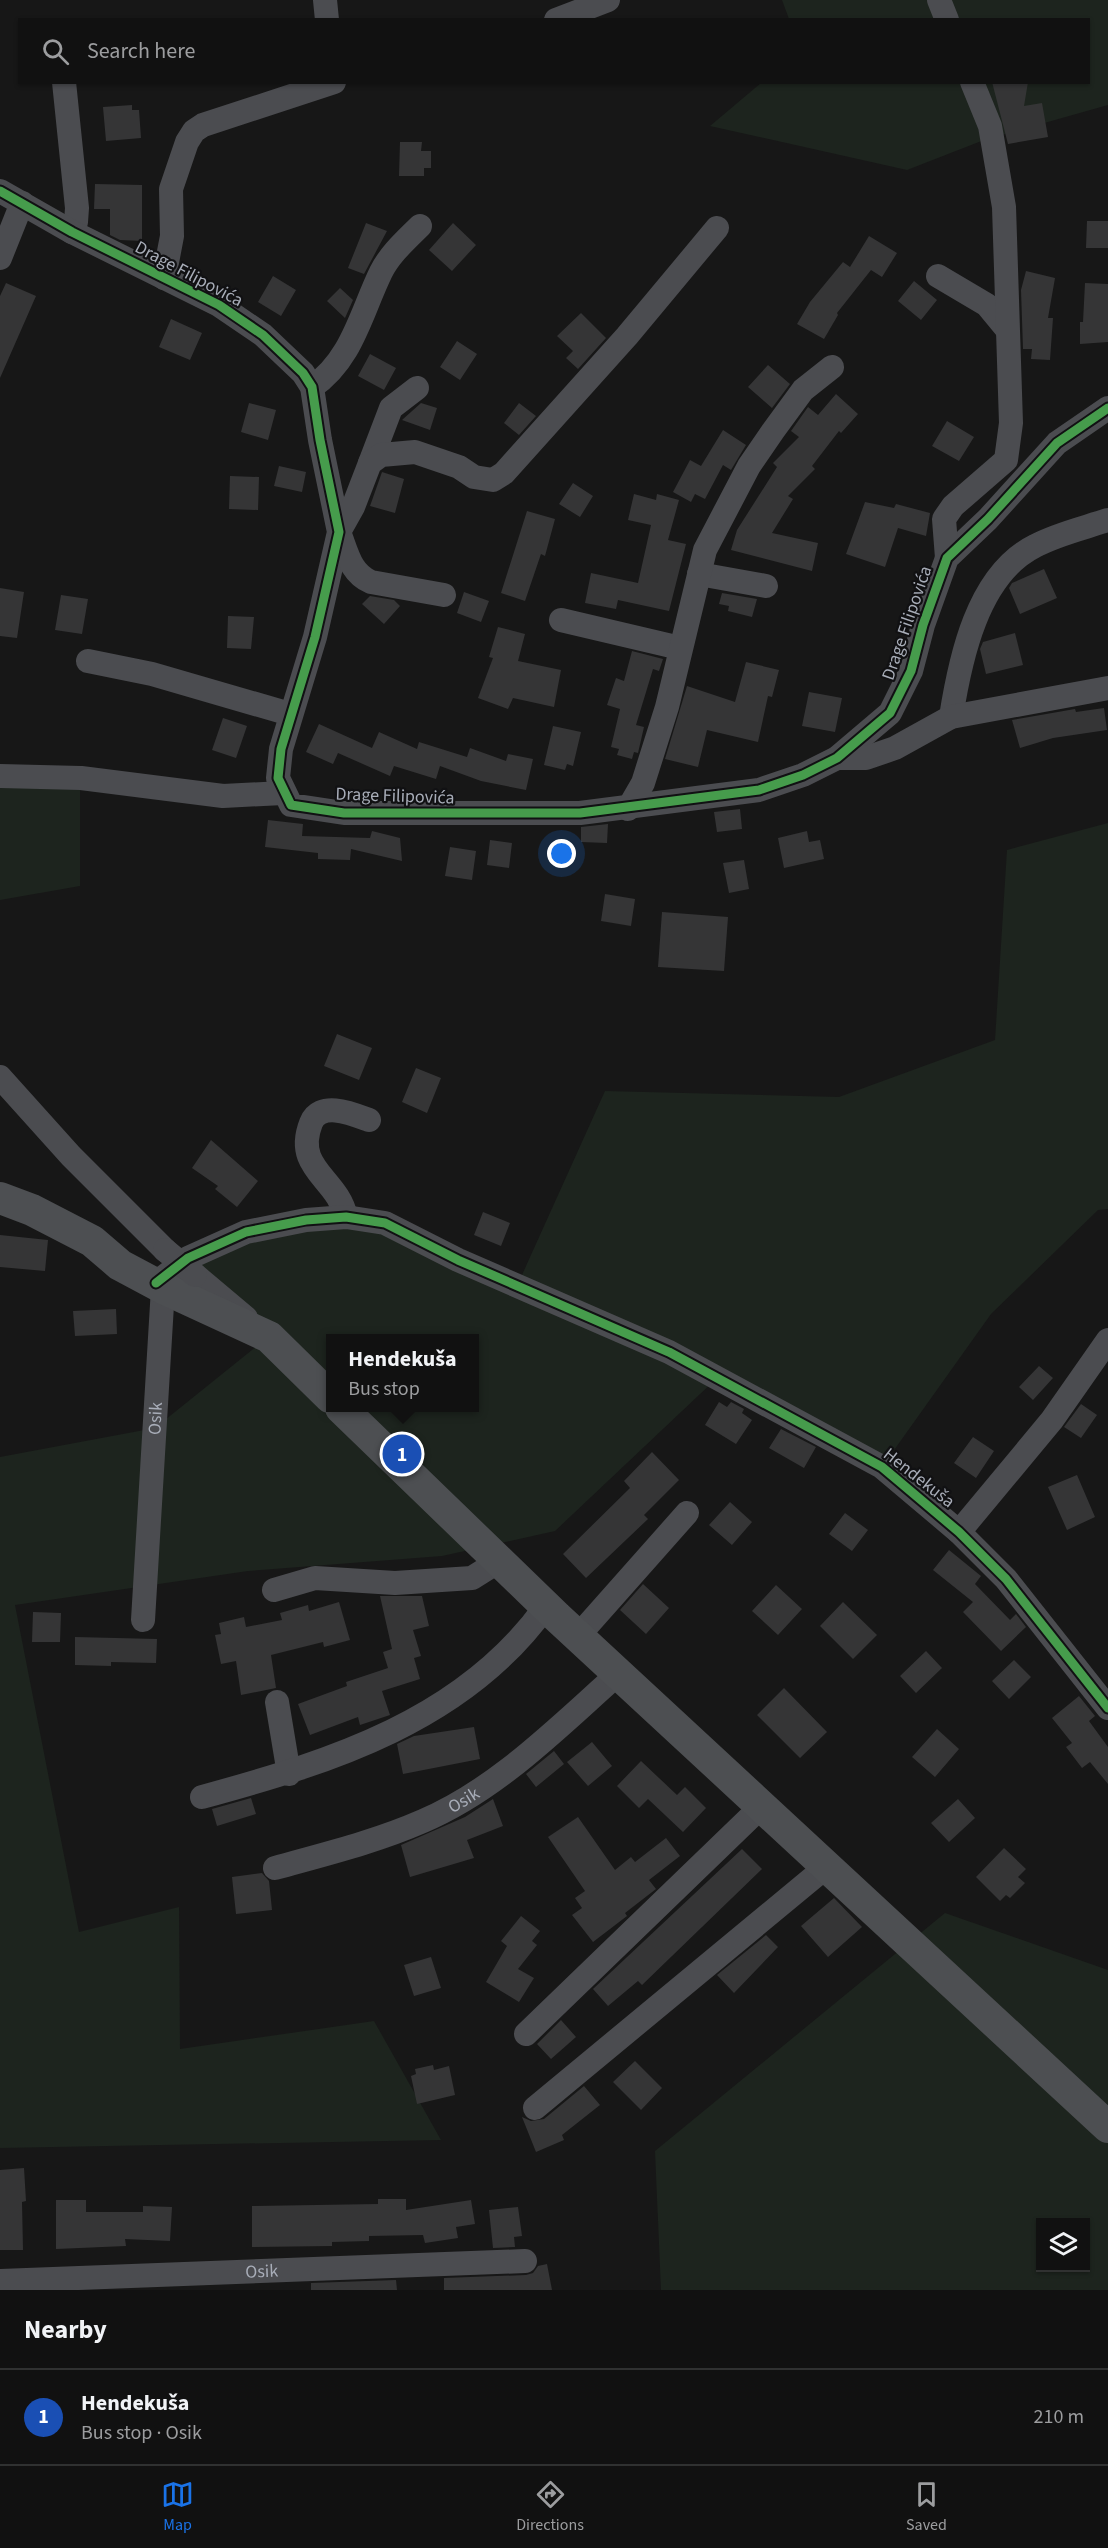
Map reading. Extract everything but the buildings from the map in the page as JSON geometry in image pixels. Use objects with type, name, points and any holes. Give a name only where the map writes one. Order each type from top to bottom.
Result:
[{"type":"main road","points":[[0,1198],[32,1210],[92,1241],[120,1265],[269,1337],[326,1393]]},
{"type":"main road","points":[[346,1412],[618,1674],[1108,2127]]},
{"type":"street","points":[[325,0],[327,18]]},
{"type":"street","points":[[551,0],[556,18]]},
{"type":"street","points":[[561,18],[608,0]]},
{"type":"street","points":[[939,0],[946,18]]},
{"type":"street","points":[[64,84],[77,208],[76,222],[72,232]]},
{"type":"street","points":[[164,278],[172,236],[171,189],[187,142],[194,131],[203,124],[328,84]]},
{"type":"street","name":"Drage Filipovića","points":[[283,793],[291,805],[345,813],[529,815],[628,809],[759,790],[803,775],[837,758],[890,713],[911,671],[923,625],[947,558],[944,519],[953,506],[1006,460],[1011,423],[1006,328],[1004,207],[990,126],[973,84]]},
{"type":"street","name":"Drage Filipovića","points":[[0,191],[72,232],[219,305],[263,335],[303,373],[312,387]]},
{"type":"street","points":[[0,258],[22,203]]},
{"type":"street","points":[[420,226],[390,256],[380,272],[355,337],[322,381],[312,387],[320,441],[339,532],[353,570],[360,578],[371,582],[444,595]]},
{"type":"street","points":[[370,463],[381,455],[415,452],[459,467],[474,477],[493,480],[504,473],[627,336],[717,228]]},
{"type":"street","points":[[938,276],[987,305],[1006,328]]},
{"type":"street","points":[[628,809],[643,783],[667,707],[705,550],[749,466],[803,390],[832,367]]},
{"type":"street","points":[[0,776],[81,778],[223,796],[283,793],[278,778],[281,749],[315,637],[339,532],[353,507],[391,408],[417,388]]},
{"type":"street","name":"Drage Filipovića","points":[[947,558],[988,519],[1057,443],[1108,408]]},
{"type":"street","points":[[951,717],[971,626],[994,584],[1033,546],[1108,520]]},
{"type":"street","points":[[699,574],[766,586]]},
{"type":"street","points":[[561,620],[680,648]]},
{"type":"street","points":[[88,661],[152,674],[290,714]]},
{"type":"street","name":"Drage Filipovića","points":[[837,758],[866,758],[895,748],[951,717],[1108,688]]},
{"type":"street","points":[[0,1077],[71,1156],[165,1250],[269,1337]]},
{"type":"street","points":[[346,1217],[340,1198],[310,1162],[306,1139],[312,1120],[326,1111],[342,1110],[369,1120]]},
{"type":"street","name":"Hendekuša","points":[[160,1285],[188,1258],[246,1232],[306,1220],[346,1217],[385,1223],[458,1260],[669,1352],[882,1467],[959,1532],[1006,1579],[1108,1708]]},
{"type":"street","name":"Osik","points":[[143,1620],[160,1285]]},
{"type":"street","name":"Hendekuša","points":[[959,1532],[1052,1420],[1108,1340]]},
{"type":"street","points":[[578,1636],[687,1513]]},
{"type":"street","points":[[273,1590],[315,1578],[395,1582],[472,1578],[499,1561]]},
{"type":"street","points":[[202,1797],[289,1774],[408,1726],[476,1681],[532,1626],[546,1606]]},
{"type":"street","name":"Osik","points":[[275,1868],[363,1844],[425,1821],[484,1787],[535,1748],[618,1674]]},
{"type":"street","points":[[277,1702],[289,1774]]},
{"type":"street","points":[[526,2034],[761,1806]]},
{"type":"street","points":[[535,2108],[826,1867]]},
{"type":"street","name":"Osik","points":[[0,2281],[525,2261]]},
{"type":"shaded area","points":[[782,0],[1108,0],[1108,105],[984,140],[907,170],[710,126],[760,84],[1090,84],[1090,18],[789,18]]},
{"type":"shaded area","points":[[80,783],[80,886],[0,900],[0,786]]},
{"type":"shaded area","points":[[1108,823],[1108,1209],[1098,1210],[991,1314],[882,1467],[717,1378],[555,1531],[442,1556],[248,1571],[15,1605],[79,1932],[179,1907],[180,2049],[374,2021],[441,2140],[0,2148],[0,1457],[155,1428],[268,1337],[188,1258],[346,1217],[517,1286],[605,1091],[839,1097],[995,1040],[1007,850]]},
{"type":"shaded area","points":[[945,1913],[1108,1970],[1108,2290],[661,2290],[655,2151]]},
{"type":"cycle path","points":[[0,191],[72,232],[219,305],[263,335],[303,373],[312,387],[320,440],[339,532],[315,637],[281,749],[278,778],[291,805],[344,813],[580,813],[759,790],[803,775],[837,758],[890,713],[911,671],[923,625],[947,558],[988,519],[1057,443],[1108,408]]},
{"type":"cycle path","points":[[156,1283],[188,1258],[246,1232],[306,1220],[346,1217],[385,1223],[458,1260],[669,1352],[882,1467],[959,1532],[1006,1579],[1108,1708]]},
{"type":"place","name":"Hendekuša","points":[[402,1454]]}]
